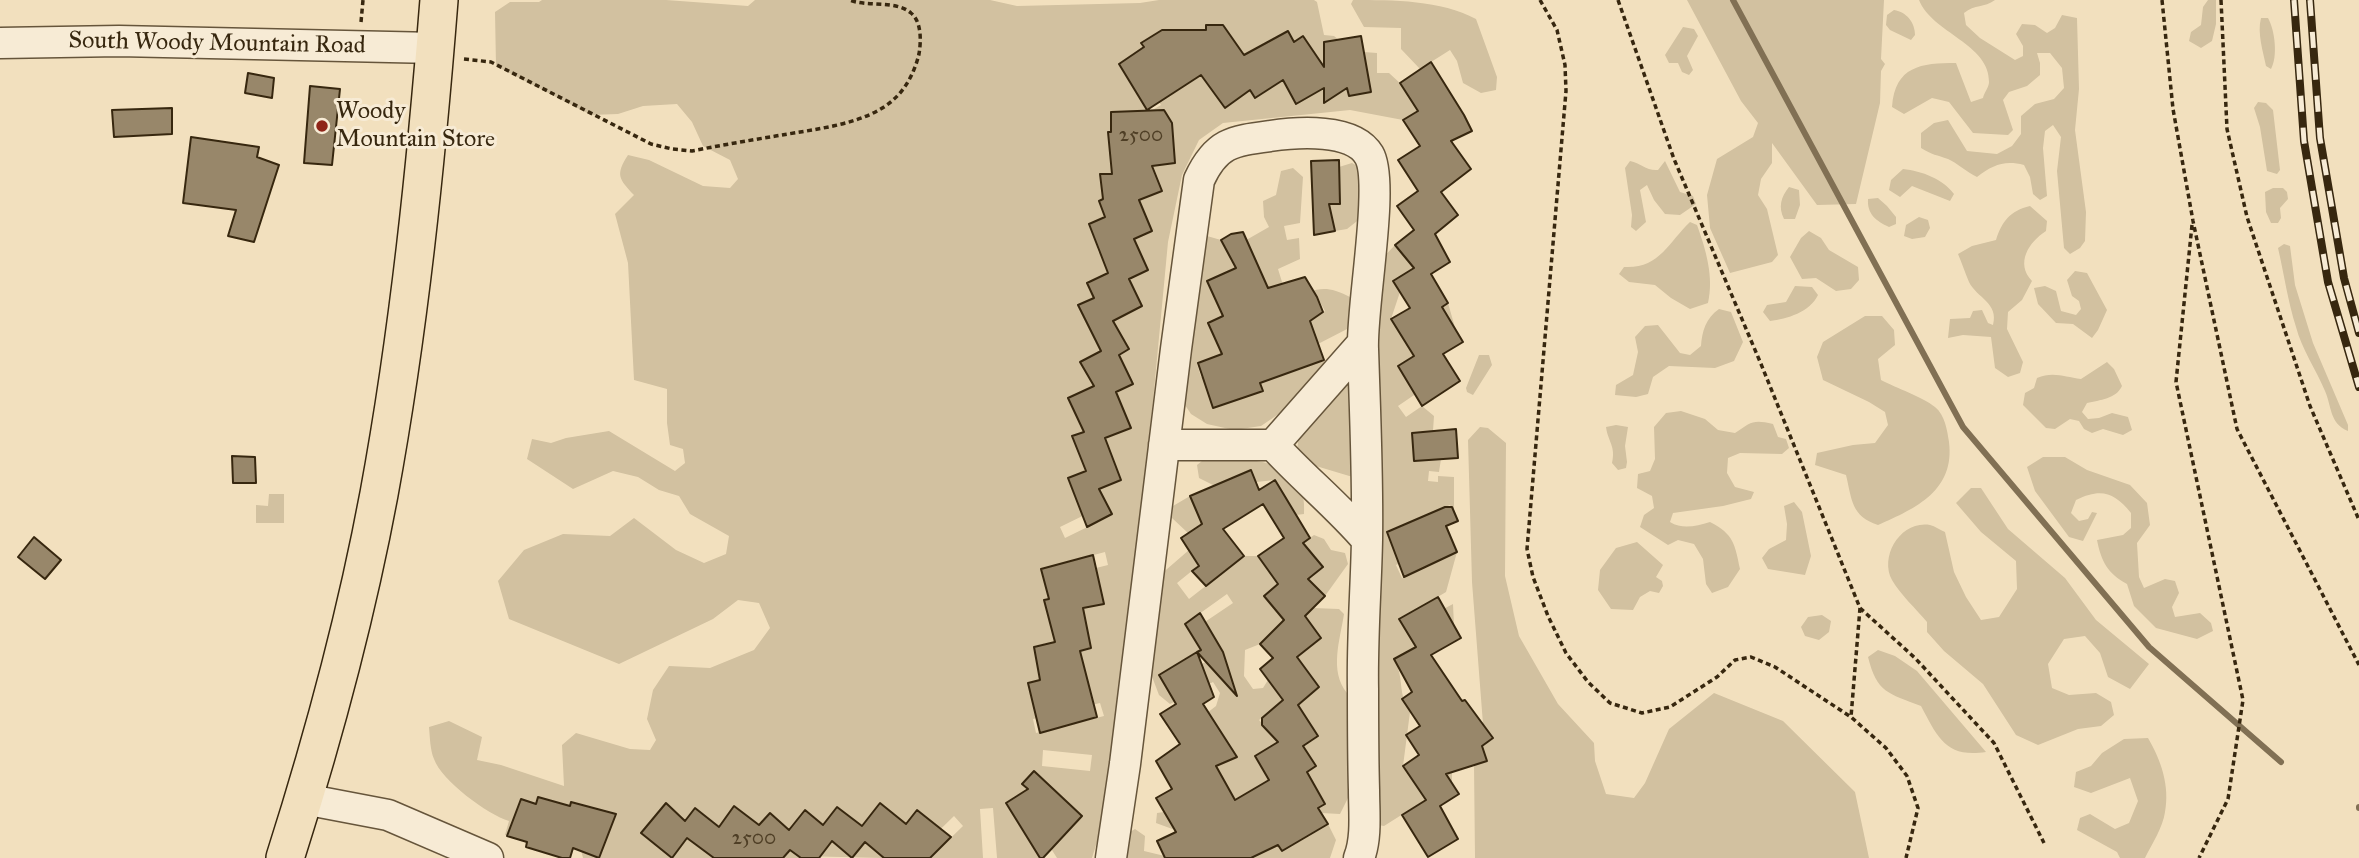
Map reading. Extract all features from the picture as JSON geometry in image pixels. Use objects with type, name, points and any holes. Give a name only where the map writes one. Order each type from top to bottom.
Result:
[{"type":"main road","points":[[285,858],[337,684],[379,494],[412,272],[439,0]]},
{"type":"street","name":"South Woody Mountain Road","points":[[0,43],[119,41],[434,52]]},
{"type":"street","points":[[1111,858],[1197,189],[1208,161],[1219,149],[1241,139],[1284,134],[1342,135],[1358,142],[1369,155],[1374,167],[1363,344],[1367,540],[1363,649],[1364,825],[1359,858]]},
{"type":"street","points":[[1164,445],[1273,444],[1363,344]]},
{"type":"street","points":[[1273,444],[1367,540]]},
{"type":"street","points":[[304,799],[388,816],[488,858]]},
{"type":"path","points":[[434,52],[491,62],[652,144],[692,151],[839,124],[871,114],[893,101],[910,79],[919,53],[920,32],[916,20],[911,12],[898,8],[849,0]]},
{"type":"path","points":[[1540,0],[1557,30],[1565,65],[1566,91],[1527,539],[1533,577],[1548,616],[1566,653],[1588,682],[1610,703],[1642,713],[1670,706],[1717,677],[1735,660],[1751,657],[1775,667],[1851,717],[1886,748],[1907,776],[1918,808],[1906,858]]},
{"type":"path","points":[[1619,0],[1674,159],[1860,608],[1915,658],[1994,743],[2044,843]]},
{"type":"path","points":[[2162,0],[2173,108],[2193,221],[2238,429],[2359,665]]},
{"type":"path","points":[[2221,0],[2227,129],[2247,217],[2310,406],[2359,520]]},
{"type":"path","points":[[2193,221],[2176,382],[2243,700],[2228,799],[2200,858]]},
{"type":"path","points":[[1851,717],[1860,608]]},
{"type":"shaded area","points":[[666,0],[748,6],[755,0],[990,0],[1017,6],[1140,3],[1159,0],[1314,0],[1317,2],[1324,35],[1334,36],[1339,40],[1349,96],[1371,92],[1364,52],[1377,53],[1377,73],[1389,73],[1425,106],[1403,120],[1350,110],[1223,123],[1199,140],[1182,175],[1168,242],[1107,809],[1092,858],[1057,858],[1017,795],[1006,803],[1040,858],[997,858],[993,808],[980,809],[983,858],[930,858],[963,826],[954,816],[911,858],[929,820],[917,810],[896,836],[884,858],[783,858],[815,819],[805,810],[765,858],[583,858],[577,834],[585,806],[571,802],[561,840],[553,801],[539,797],[522,837],[505,835],[509,821],[489,812],[466,796],[438,767],[432,752],[429,727],[449,721],[482,737],[477,760],[564,786],[562,745],[576,733],[630,749],[650,750],[656,740],[647,719],[653,690],[669,666],[710,668],[754,650],[770,628],[759,603],[738,600],[713,619],[619,664],[509,619],[498,581],[524,550],[563,534],[610,536],[634,518],[676,550],[704,563],[726,554],[729,536],[690,514],[679,496],[659,490],[638,477],[613,471],[573,489],[527,459],[532,439],[551,443],[609,431],[675,471],[685,463],[683,449],[670,445],[667,389],[634,380],[628,263],[615,214],[634,195],[622,181],[620,172],[628,155],[649,160],[703,186],[730,188],[738,179],[730,160],[703,146],[692,122],[677,104],[643,106],[618,114],[591,115],[496,66],[495,12],[510,2]],"holes":[[[1153,35],[1187,84],[1176,92],[1141,43]],[[1303,36],[1340,91],[1329,99],[1292,44]],[[1218,44],[1267,90],[1255,98]],[[1179,45],[1238,99],[1225,108]],[[1130,57],[1161,105],[1149,112],[1119,64]],[[1172,127],[1173,139],[1109,145],[1108,132]],[[1173,148],[1175,163],[1113,171]],[[1156,177],[1162,191],[1104,214],[1099,201]],[[1147,219],[1152,231],[1099,253],[1095,241]],[[1141,257],[1148,270],[1093,296],[1087,283]],[[1123,339],[1129,349],[1087,373],[1081,362]],[[1125,415],[1131,428],[1077,449],[1072,436]],[[1114,460],[1121,480],[1075,498],[1068,478]],[[1107,504],[1112,515],[1065,538],[1060,527]],[[1105,552],[1108,565],[1044,581],[1041,569]],[[1100,588],[1103,604],[1048,616],[1045,600]],[[1088,635],[1090,648],[1036,660],[1034,646]],[[1085,671],[1032,700],[1028,683]],[[1100,703],[1104,716],[1036,733],[1033,719]],[[1043,750],[1092,755],[1090,771],[1042,766]],[[880,803],[890,811],[856,832]]]},
{"type":"shaded area","points":[[1353,0],[1432,5],[1476,19],[1497,77],[1496,90],[1481,93],[1463,83],[1457,61],[1450,50],[1420,69],[1401,49],[1401,28],[1364,27],[1351,4]]},
{"type":"shaded area","points":[[1687,0],[1884,0],[1881,59],[1885,64],[1881,71],[1880,103],[1856,204],[1817,205],[1772,143],[1772,163],[1761,179],[1758,195],[1767,209],[1778,255],[1772,262],[1730,273],[1710,228],[1707,195],[1717,159],[1753,137],[1758,123],[1741,101]]},
{"type":"shaded area","points":[[1919,0],[1995,0],[1964,13],[1966,25],[1980,38],[2015,60],[2023,56],[2023,46],[2016,34],[2022,24],[2035,25],[2047,33],[2055,28],[2062,15],[2077,18],[2079,89],[2075,130],[2086,212],[2085,241],[2080,248],[2070,254],[2064,248],[2057,171],[2061,137],[2053,125],[2045,131],[2043,148],[2047,196],[2040,200],[2033,194],[2030,177],[2024,165],[1999,165],[1977,177],[1951,161],[1921,148],[1921,133],[1934,123],[1948,120],[1967,151],[1997,154],[2012,146],[2021,134],[2021,116],[2035,104],[2054,99],[2064,88],[2062,68],[2050,53],[2037,53],[2040,75],[2027,86],[2009,92],[2003,100],[2013,130],[2008,135],[1973,133],[1949,102],[1932,98],[1904,114],[1892,107],[1894,93],[1904,75],[1921,66],[1956,63],[1971,102],[1983,98],[1989,84],[1987,69],[1980,58],[1936,21]]},
{"type":"shaded area","points":[[2208,0],[2216,0],[2216,24],[2212,41],[2201,48],[2189,41],[2191,32],[2201,25],[2203,7]]},
{"type":"shaded area","points":[[1894,10],[1903,13],[1912,22],[1915,35],[1911,40],[1890,30],[1886,25],[1887,15]]},
{"type":"shaded area","points":[[2261,18],[2268,18],[2274,36],[2275,51],[2271,69],[2266,66],[2262,48]]},
{"type":"shaded area","points":[[1683,27],[1694,29],[1698,36],[1687,56],[1693,70],[1689,75],[1682,72],[1678,63],[1669,63],[1665,55]]},
{"type":"shaded area","points":[[2258,102],[2266,103],[2273,110],[2280,170],[2277,174],[2267,171],[2254,108]]},
{"type":"shaded area","points":[[1630,161],[1658,170],[1665,161],[1680,192],[1693,196],[1696,204],[1680,215],[1665,214],[1647,185],[1640,190],[1646,222],[1636,231],[1631,227],[1632,215],[1625,168]]},
{"type":"shaded area","points":[[1352,163],[1361,168],[1361,218],[1347,229],[1335,231],[1332,217],[1320,205],[1340,204],[1339,167]]},
{"type":"shaded area","points":[[1293,168],[1303,177],[1300,223],[1284,226],[1287,240],[1299,238],[1300,259],[1278,269],[1287,298],[1320,289],[1342,293],[1352,298],[1349,328],[1318,344],[1276,350],[1285,374],[1324,360],[1321,376],[1283,411],[1261,426],[1234,430],[1207,424],[1191,414],[1183,402],[1200,234],[1221,240],[1227,251],[1269,227],[1264,217],[1263,201],[1276,195],[1281,171]],"holes":[[[1319,300],[1325,311],[1284,337],[1278,326]],[[1260,341],[1265,355],[1201,377],[1197,364]],[[1258,376],[1262,391],[1213,407],[1208,393]]]},
{"type":"shaded area","points":[[1903,169],[1925,174],[1944,184],[1954,194],[1950,201],[1912,186],[1900,197],[1889,190],[1891,180]]},
{"type":"shaded area","points":[[1789,187],[1799,190],[1800,205],[1795,219],[1784,219],[1781,210],[1782,198]]},
{"type":"shaded area","points":[[2273,188],[2283,188],[2288,199],[2280,208],[2281,218],[2278,223],[2271,223],[2266,212],[2265,192]]},
{"type":"shaded area","points":[[1878,198],[1896,217],[1896,224],[1889,227],[1871,213],[1868,199]]},
{"type":"shaded area","points":[[2030,206],[2047,221],[2046,231],[2034,241],[2026,253],[2025,267],[2032,281],[2022,300],[2008,312],[2007,329],[2023,362],[2020,373],[2008,377],[1995,368],[1991,337],[1963,335],[1948,338],[1950,319],[1970,318],[1973,311],[1982,310],[1988,323],[1993,325],[1994,317],[1990,306],[1969,282],[1958,254],[1972,246],[1996,240],[2008,218]]},
{"type":"shaded area","points":[[1919,217],[1928,220],[1930,228],[1925,237],[1912,239],[1904,236],[1906,225]]},
{"type":"shaded area","points":[[1690,222],[1697,225],[1706,254],[1710,273],[1708,303],[1690,309],[1655,285],[1629,282],[1619,274],[1624,267],[1636,267],[1654,259]]},
{"type":"shaded area","points":[[1809,231],[1821,238],[1829,250],[1858,267],[1859,280],[1851,289],[1836,291],[1816,278],[1802,279],[1790,257],[1801,238]]},
{"type":"shaded area","points":[[2284,244],[2290,246],[2295,285],[2313,343],[2348,425],[2348,431],[2334,419],[2325,391],[2299,335],[2278,248]]},
{"type":"shaded area","points":[[1395,245],[1405,257],[1430,258],[1393,281],[1400,292],[1391,319],[1399,332],[1448,303],[1456,331],[1399,366],[1442,376],[1398,406],[1406,417],[1422,406],[1434,416],[1433,431],[1412,433],[1414,460],[1441,459],[1439,472],[1429,471],[1428,481],[1438,482],[1438,476],[1454,477],[1454,513],[1450,505],[1387,533],[1393,548],[1434,547],[1396,565],[1402,578],[1457,552],[1446,592],[1399,620],[1405,629],[1453,604],[1454,626],[1394,659],[1410,712],[1403,766],[1418,788],[1452,766],[1452,783],[1384,826],[1367,823],[1376,265]]},
{"type":"shaded area","points":[[2075,271],[2087,273],[2107,310],[2092,338],[2073,324],[2056,323],[2038,304],[2034,288],[2045,286],[2056,291],[2061,311],[2076,315],[2081,309],[2079,301],[2072,296],[2067,280]]},
{"type":"shaded area","points":[[1795,286],[1812,287],[1818,295],[1804,310],[1770,321],[1763,312],[1767,305],[1786,302]]},
{"type":"shaded area","points":[[1719,309],[1731,312],[1743,342],[1734,361],[1715,368],[1669,366],[1653,377],[1648,394],[1636,397],[1615,395],[1616,385],[1633,375],[1638,352],[1635,337],[1645,326],[1658,325],[1680,353],[1690,355],[1701,346],[1706,325]]},
{"type":"shaded area","points":[[1865,316],[1882,316],[1894,330],[1895,345],[1878,359],[1881,380],[1935,407],[1943,418],[1949,442],[1946,473],[1939,485],[1919,504],[1878,525],[1862,517],[1854,506],[1846,475],[1815,465],[1817,453],[1875,443],[1888,425],[1885,412],[1823,380],[1817,357],[1823,342]]},
{"type":"shaded area","points":[[1479,355],[1489,355],[1492,365],[1473,395],[1467,392],[1466,388]]},
{"type":"shaded area","points":[[2107,362],[2114,369],[2122,386],[2112,396],[2087,403],[2082,412],[2088,419],[2112,413],[2128,417],[2132,430],[2123,435],[2103,429],[2092,433],[2084,429],[2079,421],[2070,419],[2055,429],[2046,428],[2023,405],[2025,393],[2034,388],[2037,378],[2054,375],[2081,379]]},
{"type":"shaded area","points":[[1350,378],[1356,478],[1316,466],[1297,451],[1299,435]]},
{"type":"shaded area","points":[[1681,411],[1705,419],[1718,430],[1735,433],[1752,422],[1773,424],[1778,437],[1786,439],[1789,448],[1782,454],[1740,453],[1728,458],[1727,473],[1735,487],[1754,492],[1751,499],[1673,513],[1670,522],[1690,526],[1710,522],[1724,531],[1732,541],[1740,569],[1728,587],[1712,593],[1706,584],[1703,559],[1694,544],[1678,540],[1668,545],[1640,527],[1644,515],[1654,508],[1652,496],[1637,488],[1638,474],[1650,471],[1655,459],[1654,427],[1666,413]]},
{"type":"shaded area","points":[[1480,427],[1488,428],[1506,443],[1505,576],[1519,636],[1558,704],[1594,743],[1595,761],[1606,794],[1634,798],[1645,783],[1669,729],[1714,693],[1783,721],[1855,792],[1869,858],[1475,858],[1474,765],[1487,761],[1481,747],[1493,738],[1483,724],[1472,582],[1468,440]]},
{"type":"shaded area","points":[[1606,427],[1628,427],[1626,468],[1618,470],[1612,463],[1612,448]]},
{"type":"shaded area","points":[[1207,457],[1257,461],[1286,471],[1297,481],[1303,495],[1304,514],[1296,515],[1275,480],[1256,482],[1251,471],[1215,486],[1199,478],[1197,465]]},
{"type":"shaded area","points":[[2043,457],[2065,457],[2087,470],[2130,485],[2147,503],[2150,525],[2137,543],[2139,577],[2144,588],[2165,579],[2175,581],[2179,593],[2172,607],[2175,617],[2200,613],[2211,623],[2213,631],[2197,639],[2156,628],[2134,606],[2127,584],[2106,566],[2097,540],[2123,535],[2131,528],[2131,513],[2113,496],[2100,493],[2085,496],[2076,500],[2071,513],[2079,521],[2088,519],[2092,512],[2097,513],[2083,541],[2069,537],[2035,491],[2027,467]]},
{"type":"shaded area","points":[[1971,488],[1981,488],[2008,529],[2065,578],[2096,620],[2149,664],[2130,689],[2108,677],[2100,653],[2085,636],[2064,639],[2048,664],[2052,688],[2069,695],[2096,693],[2111,702],[2114,715],[2101,726],[2078,729],[2038,745],[2016,735],[1983,684],[1944,651],[1927,632],[1927,622],[1892,580],[1888,561],[1895,542],[1910,528],[1932,526],[1945,532],[1954,572],[1981,620],[1999,617],[2017,589],[2016,561],[1981,532],[1956,503]]},
{"type":"shaded area","points":[[269,494],[284,494],[284,523],[256,523],[256,505],[268,506]]},
{"type":"shaded area","points":[[1190,496],[1195,507],[1235,503],[1188,533],[1172,518],[1173,506]]},
{"type":"shaded area","points":[[1794,502],[1802,512],[1811,556],[1805,575],[1768,569],[1762,558],[1769,549],[1786,540],[1784,506]]},
{"type":"shaded area","points":[[1314,535],[1324,539],[1331,550],[1345,553],[1348,564],[1325,596],[1316,588],[1260,644],[1245,650],[1244,676],[1253,689],[1263,688],[1268,680],[1321,638],[1313,627],[1300,621],[1313,608],[1339,609],[1344,614],[1337,665],[1338,675],[1347,693],[1348,798],[1340,814],[1321,813],[1275,840],[1282,851],[1328,824],[1336,840],[1330,858],[1251,858],[1156,823],[1157,813],[1164,812],[1215,765],[1198,720],[1216,706],[1220,693],[1213,682],[1170,704],[1159,695],[1151,674],[1159,576],[1189,550],[1214,553],[1177,583],[1189,599],[1244,556],[1258,556],[1267,568]],"holes":[[[1313,556],[1323,568],[1274,607],[1265,595]],[[1227,594],[1233,603],[1190,632],[1185,624]],[[1216,641],[1222,652],[1165,686],[1159,675]],[[1311,677],[1319,687],[1268,730],[1259,720]],[[1309,723],[1318,737],[1264,770],[1256,756]],[[1314,784],[1325,803],[1279,832]]]},
{"type":"shaded area","points":[[1637,542],[1663,565],[1656,577],[1662,581],[1663,586],[1659,593],[1650,591],[1640,597],[1633,610],[1611,609],[1598,590],[1600,570],[1616,548]]},
{"type":"shaded area","points":[[1822,615],[1831,621],[1829,632],[1819,640],[1805,636],[1801,627],[1808,617]]},
{"type":"shaded area","points":[[1878,650],[1895,656],[1917,671],[1986,752],[1972,753],[1952,749],[1938,736],[1921,706],[1885,690],[1875,678],[1868,657]]},
{"type":"shaded area","points":[[2148,738],[2157,755],[2165,783],[2164,818],[2145,858],[2120,858],[2117,852],[2077,830],[2080,818],[2090,814],[2115,829],[2129,823],[2138,801],[2130,778],[2091,793],[2074,787],[2076,772],[2091,766],[2102,753],[2124,739]]},
{"type":"shaded area","points":[[1135,829],[1145,836],[1144,851],[1173,858],[1124,858],[1125,835]]},
{"type":"building","points":[[1206,25],[1223,25],[1244,55],[1288,31],[1294,42],[1303,36],[1324,67],[1324,42],[1361,36],[1371,92],[1349,96],[1347,88],[1324,103],[1324,88],[1296,104],[1283,80],[1255,98],[1250,90],[1225,108],[1201,75],[1147,110],[1119,64],[1144,47],[1141,43],[1162,30],[1206,30]]},
{"type":"building","points":[[1431,62],[1472,131],[1451,141],[1471,169],[1441,192],[1458,215],[1435,234],[1450,262],[1431,274],[1448,303],[1442,307],[1463,342],[1443,354],[1460,381],[1422,406],[1398,366],[1414,356],[1391,319],[1410,308],[1393,281],[1414,268],[1395,245],[1414,230],[1397,206],[1418,191],[1398,160],[1420,146],[1403,120],[1418,111],[1400,83]]},
{"type":"building","points":[[248,73],[274,78],[272,98],[245,93]]},
{"type":"building","name":"Woody Mountain Store","points":[[310,86],[340,89],[332,165],[304,163]]},
{"type":"building","points":[[172,108],[172,134],[114,137],[112,110]]},
{"type":"building","points":[[1164,110],[1172,123],[1175,163],[1152,166],[1162,191],[1139,200],[1152,231],[1134,239],[1148,270],[1129,279],[1142,306],[1113,321],[1129,349],[1119,355],[1133,384],[1116,392],[1131,428],[1105,438],[1121,480],[1099,489],[1112,514],[1087,527],[1068,478],[1086,471],[1072,436],[1084,432],[1068,398],[1094,386],[1080,362],[1101,351],[1078,305],[1094,298],[1087,283],[1108,273],[1089,224],[1105,217],[1099,201],[1103,199],[1100,174],[1112,174],[1108,132],[1111,132],[1111,112]]},
{"type":"building","points":[[191,137],[259,147],[257,157],[279,165],[254,242],[228,236],[236,210],[183,203]]},
{"type":"building","points":[[1339,160],[1340,204],[1329,204],[1335,231],[1314,235],[1311,161]]},
{"type":"building","points":[[1243,232],[1268,288],[1305,277],[1323,312],[1310,321],[1324,360],[1260,383],[1263,391],[1213,408],[1198,363],[1222,354],[1208,323],[1223,316],[1207,281],[1236,268],[1221,240],[1231,234]]},
{"type":"building","points":[[1456,429],[1458,458],[1414,461],[1412,433]]},
{"type":"building","points":[[232,456],[255,457],[256,483],[233,483]]},
{"type":"building","points":[[1251,470],[1259,490],[1275,480],[1310,538],[1303,543],[1323,567],[1308,579],[1325,596],[1305,616],[1321,638],[1297,657],[1319,687],[1298,705],[1318,736],[1303,746],[1316,766],[1307,772],[1325,804],[1318,808],[1328,824],[1282,851],[1278,845],[1251,858],[1165,858],[1157,841],[1176,832],[1156,798],[1172,789],[1156,761],[1180,744],[1160,714],[1176,704],[1159,675],[1197,652],[1214,697],[1203,704],[1237,757],[1216,766],[1235,800],[1269,780],[1255,756],[1278,742],[1262,725],[1262,718],[1283,700],[1260,669],[1273,658],[1260,644],[1284,620],[1264,596],[1278,584],[1258,556],[1284,538],[1263,504],[1223,529],[1244,556],[1206,586],[1192,571],[1199,566],[1181,538],[1202,524],[1190,496]]},
{"type":"building","points":[[1445,507],[1452,507],[1458,521],[1446,526],[1457,552],[1404,577],[1387,532]]},
{"type":"building","points":[[34,537],[61,560],[45,579],[18,557]]},
{"type":"building","points":[[1093,555],[1104,604],[1083,608],[1091,648],[1080,651],[1097,717],[1040,733],[1028,683],[1040,680],[1034,647],[1055,642],[1044,600],[1049,599],[1041,569]]},
{"type":"building","points":[[1438,597],[1461,638],[1431,655],[1462,701],[1465,700],[1493,738],[1482,746],[1487,761],[1446,774],[1459,794],[1440,806],[1458,839],[1428,857],[1402,815],[1426,800],[1403,766],[1419,755],[1406,735],[1420,726],[1402,699],[1412,692],[1394,659],[1416,647],[1399,619]]},
{"type":"building","points":[[1200,613],[1223,652],[1237,696],[1197,652],[1201,650],[1185,624]]},
{"type":"building","points":[[1034,771],[1082,816],[1043,858],[1040,858],[1006,803],[1028,789],[1022,784]]},
{"type":"building","points":[[538,797],[570,806],[571,802],[616,814],[599,858],[573,848],[570,858],[562,858],[526,847],[527,842],[507,836],[521,799],[536,804]]},
{"type":"building","points":[[666,803],[685,821],[695,808],[719,827],[734,806],[759,825],[770,813],[789,830],[805,810],[823,825],[837,807],[862,826],[880,803],[906,824],[917,810],[951,837],[930,858],[884,858],[865,842],[852,858],[832,841],[819,858],[801,858],[790,850],[783,858],[714,858],[687,838],[672,858],[641,833]]},
{"type":"waterway","points":[[1733,0],[1963,427],[2149,647],[2281,762]]},
{"type":"railway","points":[[2294,0],[2304,141],[2328,282],[2359,387]]},
{"type":"railway","points":[[2310,0],[2320,138],[2344,278],[2359,333]]},
{"type":"place","name":"Woody Mountain Store","points":[[322,126]]}]
